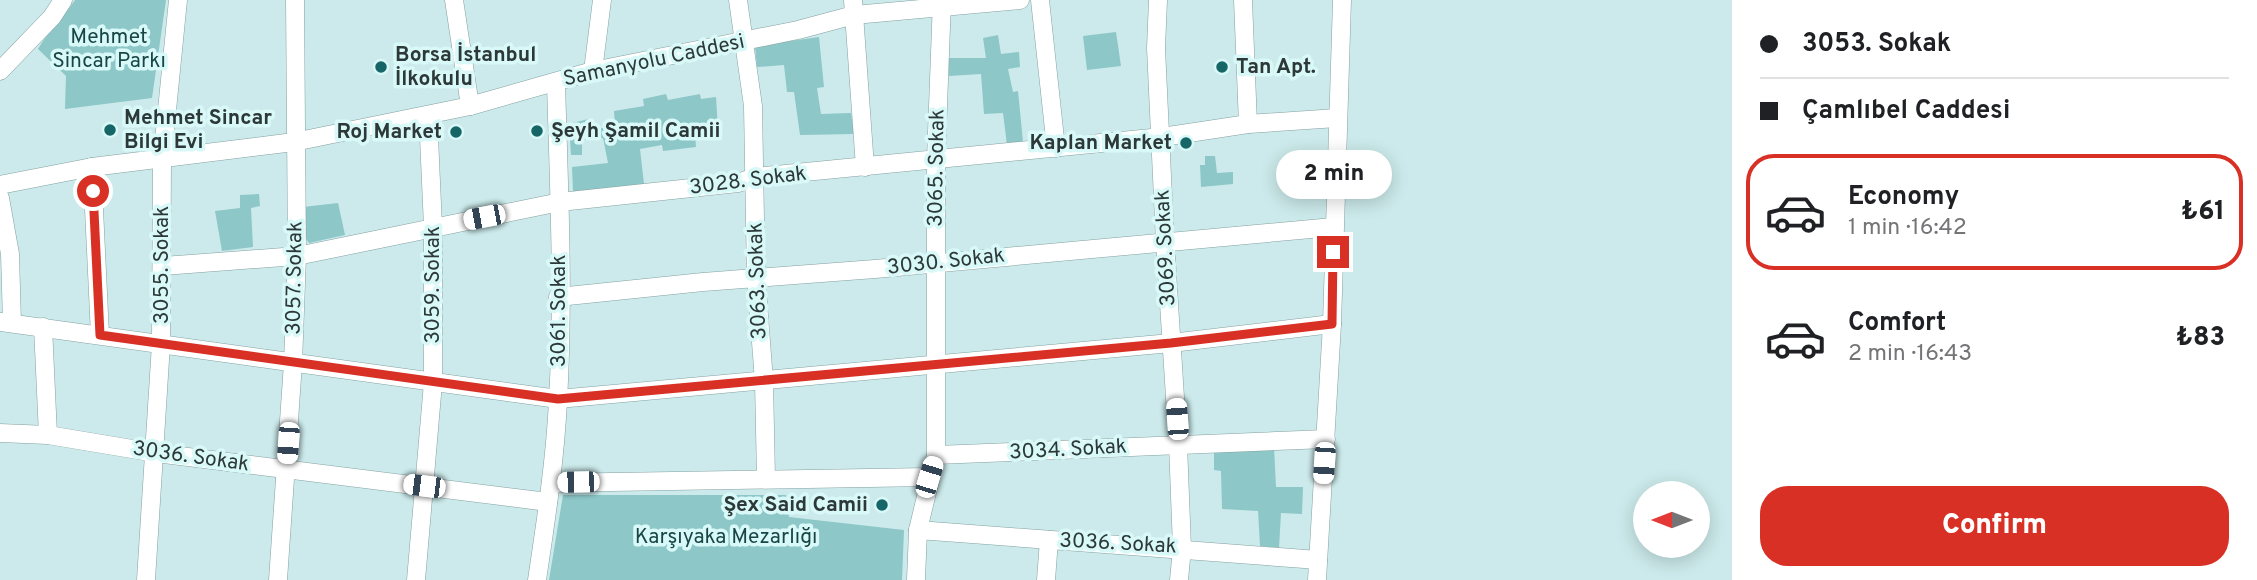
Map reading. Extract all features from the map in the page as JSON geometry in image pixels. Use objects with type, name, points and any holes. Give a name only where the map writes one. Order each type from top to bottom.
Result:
[{"type":"street","name":"3055. Sokak","points":[[146,580],[161,344],[162,160],[178,0]]},
{"type":"street","name":"3057. Sokak","points":[[278,580],[293,363],[297,256],[293,142],[295,0]]},
{"type":"street","points":[[454,0],[470,106]]},
{"type":"street","points":[[593,71],[602,0]]},
{"type":"street","name":"3063. Sokak","points":[[738,0],[753,106],[756,277],[764,381],[766,479]]},
{"type":"street","name":"Samanyolu Caddesi","points":[[0,185],[92,167],[293,142],[428,115],[470,106],[593,71],[744,41],[853,8],[1020,0]]},
{"type":"street","points":[[1040,0],[1056,148]]},
{"type":"street","name":"3069. Sokak","points":[[1158,0],[1156,48],[1182,548],[1179,580]]},
{"type":"street","points":[[1243,0],[1248,124]]},
{"type":"street","points":[[1317,580],[1332,324],[1342,0]]},
{"type":"street","points":[[0,71],[61,1]]},
{"type":"street","name":"3065. Sokak","points":[[916,580],[918,530],[936,455],[936,160],[942,2]]},
{"type":"street","points":[[853,8],[865,167]]},
{"type":"street","name":"3061. Sokak","points":[[537,580],[551,482],[558,399],[560,202],[556,83]]},
{"type":"street","name":"3059. Sokak","points":[[416,580],[433,383],[433,227],[428,115]]},
{"type":"street","name":"3028. Sokak","points":[[163,266],[297,256],[560,202],[738,184],[755,177],[1161,137],[1248,124],[1337,118]]},
{"type":"street","points":[[92,167],[100,335]]},
{"type":"street","points":[[0,198],[10,254],[6,322],[558,399],[1171,343],[1332,324]]},
{"type":"street","name":"3030. Sokak","points":[[558,298],[756,277],[936,264],[1165,241],[1333,228]]},
{"type":"street","points":[[43,327],[48,435]]},
{"type":"street","name":"3036. Sokak","points":[[0,433],[48,435],[156,453],[548,502]]},
{"type":"street","name":"3034. Sokak","points":[[936,455],[1326,439]]},
{"type":"street","points":[[551,482],[929,477]]},
{"type":"street","name":"3036. Sokak","points":[[918,530],[1318,560]]},
{"type":"street","points":[[1046,580],[1049,540]]},
{"type":"green space","name":"Mehmet Sincar Parkı","points":[[75,0],[166,0],[152,98],[65,109],[66,76],[38,49]]},
{"type":"green space","points":[[1116,32],[1121,66],[1087,70],[1083,36]]},
{"type":"green space","points":[[998,35],[1001,54],[1019,52],[1020,67],[1008,69],[1013,92],[1018,91],[1023,142],[1007,145],[1003,113],[984,114],[981,74],[949,76],[949,58],[986,58],[983,38]]},
{"type":"green space","points":[[819,37],[824,87],[817,88],[821,114],[851,113],[854,134],[800,135],[794,92],[787,92],[784,65],[757,67],[755,46]]},
{"type":"green space","points":[[666,94],[668,100],[700,94],[701,99],[716,97],[718,129],[695,134],[696,147],[663,151],[662,145],[640,149],[644,184],[573,192],[572,167],[608,163],[603,138],[582,140],[582,155],[571,155],[569,124],[588,119],[590,130],[615,126],[614,111],[644,106],[643,99]]},
{"type":"green space","points":[[1205,156],[1215,156],[1217,173],[1233,172],[1233,184],[1201,187],[1200,165],[1205,165]]},
{"type":"green space","points":[[259,194],[260,206],[251,208],[253,247],[222,251],[215,211],[240,208],[240,195]]},
{"type":"green space","points":[[338,203],[345,235],[309,243],[304,236],[303,207]]},
{"type":"green space","points":[[1274,447],[1276,487],[1303,487],[1302,514],[1281,513],[1279,548],[1260,546],[1258,511],[1222,509],[1221,471],[1214,470],[1214,449]]},
{"type":"green space","name":"Karşıyaka Mezarlığı","points":[[563,495],[786,495],[789,517],[904,530],[902,580],[549,580]]},
{"type":"place","name":"Borsa İstanbul İlkokulu","points":[[381,67]]},
{"type":"place","name":"Tan Apt.","points":[[1222,67]]},
{"type":"place","name":"Mehmet Sincar Bilgi Evi","points":[[110,130]]},
{"type":"place","name":"Şeyh Şamil Camii","points":[[537,131]]},
{"type":"place","name":"Roj Market","points":[[456,132]]},
{"type":"place","name":"Kaplan Market","points":[[1186,143]]},
{"type":"place","name":"Şex Said Camii","points":[[882,505]]},
{"type":"route","points":[[93,191],[100,335],[558,399],[1171,343],[1332,324],[1333,252]]}]
